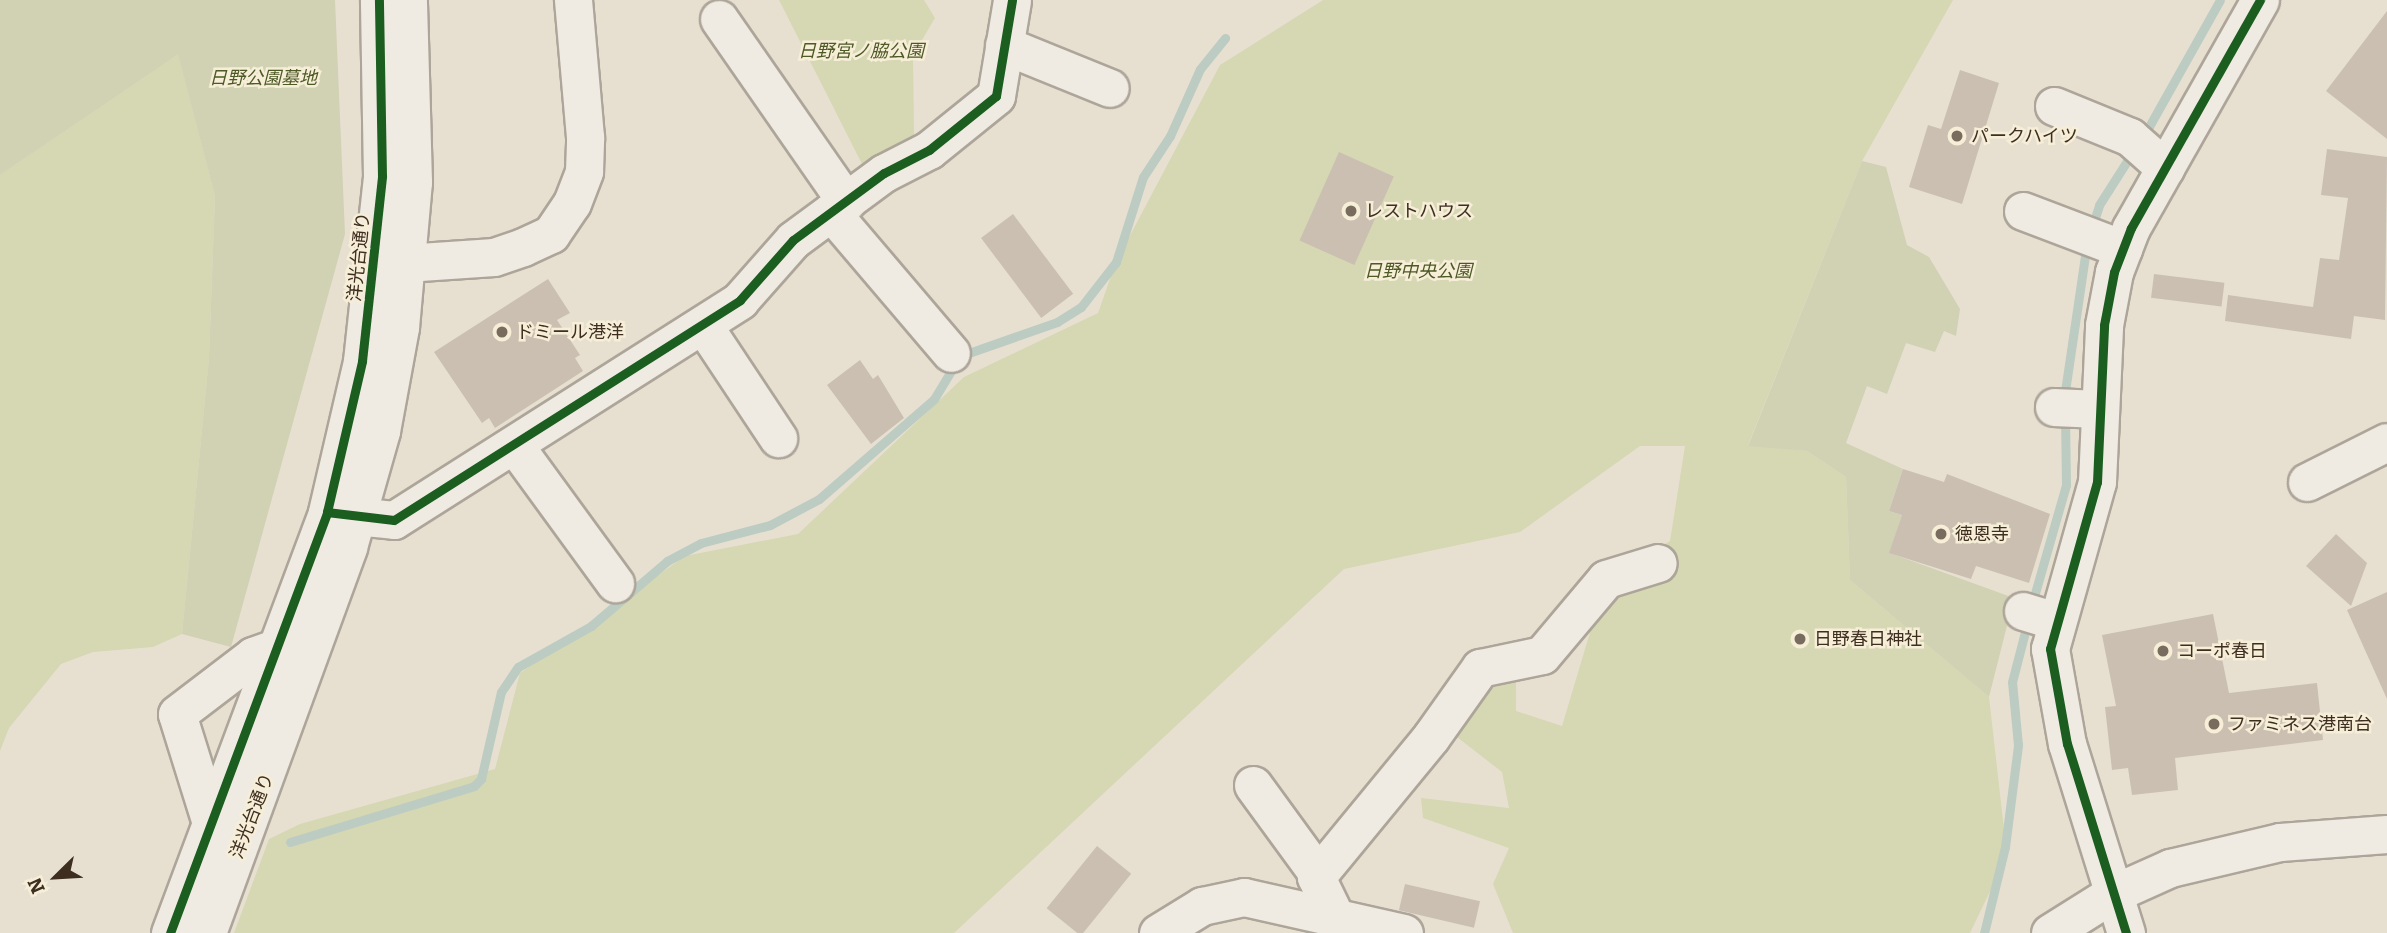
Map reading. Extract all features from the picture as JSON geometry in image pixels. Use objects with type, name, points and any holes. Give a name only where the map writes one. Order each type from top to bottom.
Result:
[{"type":"street","name":"洋光台通り","points":[[342,515],[375,264],[382,176],[379,0]]},
{"type":"street","name":"洋光台通り","points":[[207,933],[342,515],[381,430],[400,327],[405,262],[414,112],[408,0]]},
{"type":"street","points":[[405,262],[494,257],[523,247],[551,234],[572,203],[584,171],[584,137],[573,0]]},
{"type":"street","points":[[170,933],[275,648],[342,515],[394,520],[515,446],[740,300],[793,240],[938,143],[996,96],[1012,0]]},
{"type":"street","points":[[2126,933],[2053,693],[2043,617],[2089,524],[2097,482],[2078,408],[2104,325],[2104,242],[2149,154],[2260,0]]},
{"type":"street","points":[[719,19],[839,207],[951,353]]},
{"type":"street","points":[[1003,45],[1110,88]]},
{"type":"street","points":[[2054,106],[2149,154]]},
{"type":"street","points":[[2023,211],[2104,242]]},
{"type":"street","points":[[703,325],[778,438]]},
{"type":"street","points":[[2307,482],[2387,442]]},
{"type":"street","points":[[515,446],[615,583]]},
{"type":"street","points":[[1318,874],[1431,737],[1480,668],[1542,655],[1606,579],[1658,563]]},
{"type":"street","points":[[211,823],[177,715],[253,656],[275,648]]},
{"type":"street","points":[[1253,785],[1318,874],[1336,918]]},
{"type":"street","points":[[2050,933],[2112,894],[2170,868],[2280,842],[2387,834]]},
{"type":"street","points":[[1158,933],[1202,906],[1244,897],[1404,933]]},
{"type":"green space","name":"日野公園墓地","points":[[0,0],[335,0],[345,234],[231,647],[182,634],[209,358],[215,196],[178,54],[0,175]]},
{"type":"green space","name":"日野宮ノ脇公園","points":[[779,0],[924,0],[935,18],[913,55],[914,137],[863,166]]},
{"type":"green space","name":"日野中央公園","points":[[1323,0],[1953,0],[1862,161],[1748,445],[1807,451],[1846,477],[1850,580],[1989,697],[2007,856],[1970,933],[1513,933],[1493,884],[1509,848],[1423,818],[1421,798],[1509,808],[1502,772],[1444,727],[1483,674],[1516,666],[1516,711],[1562,726],[1606,579],[1670,541],[1685,446],[1640,446],[1520,532],[1344,569],[954,933],[234,933],[269,839],[300,824],[495,769],[520,673],[685,556],[798,534],[964,377],[1098,313],[1116,262],[1220,65]]},
{"type":"green space","points":[[178,53],[215,196],[209,358],[182,634],[153,647],[93,652],[61,664],[9,728],[0,751],[0,175]]},
{"type":"green space","points":[[1862,161],[1886,167],[1907,245],[1929,257],[1960,309],[1956,336],[1944,331],[1935,352],[1906,343],[1887,394],[1867,386],[1846,443],[1903,469],[1889,511],[1902,515],[1890,553],[2014,598],[1989,697],[1850,580],[1846,477],[1807,451],[1748,446]]},
{"type":"building","points":[[2387,11],[2387,139],[2326,91]]},
{"type":"building","name":"パークハイツ","points":[[1960,70],[1999,83],[1962,204],[1909,187],[1928,125],[1941,129]]},
{"type":"building","points":[[2327,149],[2387,157],[2385,320],[2354,316],[2351,339],[2225,321],[2228,295],[2313,307],[2320,258],[2339,260],[2348,198],[2321,195]]},
{"type":"building","name":"レストハウス","points":[[1339,152],[1394,176],[1354,265],[1300,241]]},
{"type":"building","points":[[1013,214],[1073,294],[1041,318],[981,238]]},
{"type":"building","points":[[2154,274],[2224,283],[2222,306],[2151,298]]},
{"type":"building","points":[[548,279],[570,313],[557,320],[580,355],[575,358],[583,371],[495,428],[489,418],[482,423],[434,352]]},
{"type":"building","points":[[860,360],[873,379],[878,375],[904,418],[871,444],[827,385]]},
{"type":"building","name":"徳恩寺","points":[[1903,469],[1944,482],[1947,474],[2050,514],[2029,583],[1976,566],[1971,579],[1889,553],[1902,515],[1889,511]]},
{"type":"building","points":[[2336,534],[2367,563],[2351,606],[2306,566]]},
{"type":"building","points":[[2387,592],[2387,699],[2347,610]]},
{"type":"building","points":[[2213,614],[2229,693],[2317,683],[2323,740],[2175,758],[2178,790],[2132,795],[2128,768],[2112,770],[2105,707],[2116,706],[2102,635]]},
{"type":"building","points":[[1097,846],[1131,874],[1083,933],[1077,933],[1047,908]]},
{"type":"building","points":[[1405,884],[1480,901],[1474,928],[1399,910]]},
{"type":"waterway","points":[[2142,139],[2220,0]]},
{"type":"waterway","points":[[290,842],[474,786],[481,779],[501,692],[518,667],[591,626],[667,561],[701,543],[770,525],[819,499],[934,399],[960,356],[1057,322],[1081,307],[1116,262],[1143,177],[1170,136],[1200,69],[1225,38]]},
{"type":"waterway","points":[[2091,230],[2099,205],[2134,150]]},
{"type":"waterway","points":[[2064,398],[2087,243]]},
{"type":"waterway","points":[[2031,607],[2066,485],[2065,416]]},
{"type":"waterway","points":[[1984,933],[2005,847],[2018,745],[2012,682],[2028,620]]},
{"type":"cycle path","points":[[170,933],[327,512],[362,361],[382,176],[379,0]]},
{"type":"cycle path","points":[[327,512],[394,520],[740,300],[793,240],[884,173],[929,150],[996,96],[1012,0]]},
{"type":"cycle path","points":[[2126,933],[2067,744],[2050,649],[2097,482],[2104,325],[2114,272],[2131,228],[2260,0]]},
{"type":"place","name":"パークハイツ","points":[[1957,136]]},
{"type":"place","name":"レストハウス","points":[[1351,211]]},
{"type":"place","name":"ドミール港洋","points":[[502,332]]},
{"type":"place","name":"徳恩寺","points":[[1941,534]]},
{"type":"place","name":"日野春日神社","points":[[1800,639]]},
{"type":"place","name":"コーポ春日","points":[[2163,651]]},
{"type":"place","name":"ファミネス港南台","points":[[2214,724]]}]
